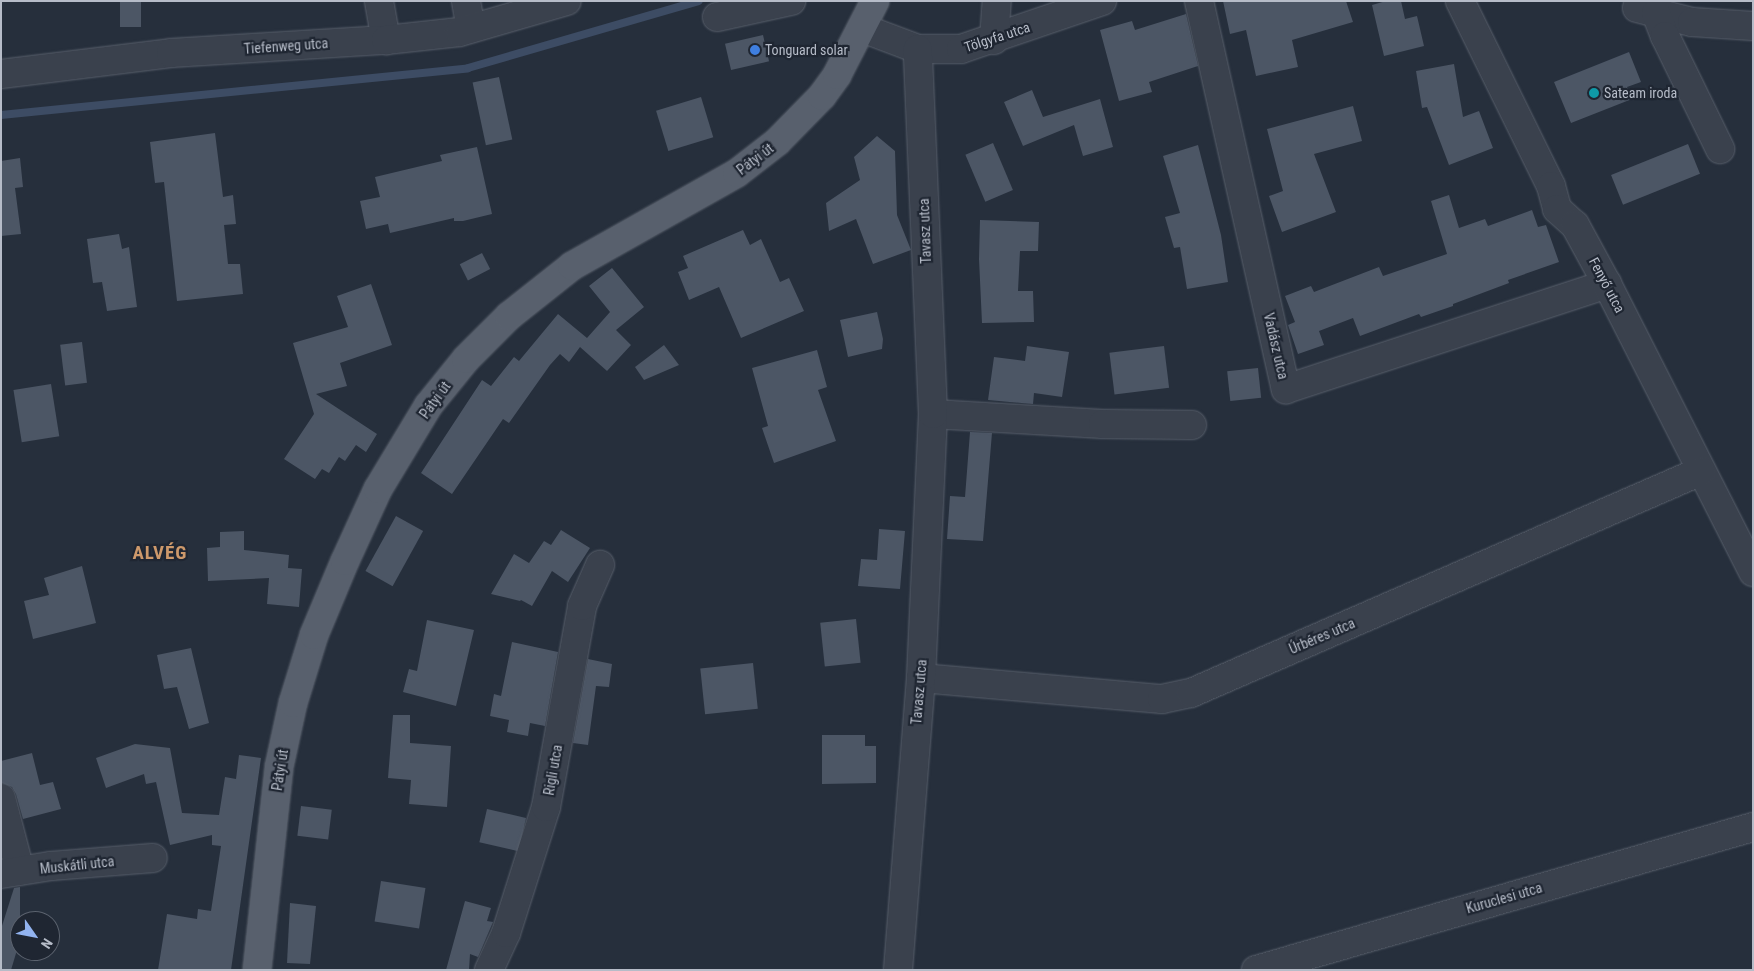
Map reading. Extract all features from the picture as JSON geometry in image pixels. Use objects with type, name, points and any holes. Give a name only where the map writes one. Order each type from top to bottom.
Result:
[{"type":"main road","name":"Pátyi út","points":[[257,970],[279,767],[292,703],[314,635],[378,488],[428,406],[466,360],[509,316],[572,266],[737,173],[777,142],[822,96],[837,75],[875,1]]},
{"type":"street","points":[[379,1],[386,40]]},
{"type":"street","points":[[466,1],[471,29]]},
{"type":"street","name":"Tiefenweg utca","points":[[1,74],[171,53],[386,40],[471,29],[567,1]]},
{"type":"street","points":[[717,16],[756,5],[790,1]]},
{"type":"street","points":[[994,40],[997,1]]},
{"type":"street","name":"Tölgyfa utca","points":[[862,28],[918,49],[961,49],[994,40],[1102,1]]},
{"type":"street","name":"Vadász utca","points":[[1199,1],[1286,390],[1607,284]]},
{"type":"street","name":"Fenyő utca","points":[[1460,1],[1551,186],[1557,208],[1575,225],[1607,284],[1753,572]]},
{"type":"street","points":[[1640,6],[1692,22],[1753,26]]},
{"type":"street","points":[[1640,6],[1665,36],[1720,149]]},
{"type":"street","name":"Tavasz utca","points":[[898,970],[921,678],[933,414],[918,49]]},
{"type":"street","points":[[933,414],[1103,424],[1192,426]]},
{"type":"street","name":"Úrbéres utca","points":[[921,678],[1162,699],[1191,693],[1701,472]]},
{"type":"street","name":"Rigli utca","points":[[489,970],[506,933],[546,807],[582,606],[600,565]]},
{"type":"street","points":[[1,798],[11,873]]},
{"type":"street","name":"Kuruclesi utca","points":[[1256,970],[1753,827]]},
{"type":"street","name":"Muskátli utca","points":[[11,873],[152,858]]},
{"type":"building","points":[[120,1],[141,1],[141,27],[120,27]]},
{"type":"building","points":[[1223,1],[1346,1],[1353,22],[1292,40],[1298,67],[1256,76],[1246,30],[1230,34]]},
{"type":"building","points":[[1386,1],[1401,1],[1405,19],[1417,16],[1424,46],[1384,56],[1372,5]]},
{"type":"building","points":[[1186,14],[1198,66],[1149,82],[1152,92],[1119,101],[1100,30],[1132,21],[1135,30]]},
{"type":"building","points":[[763,35],[769,61],[731,70],[725,44]]},
{"type":"building","name":"Sateam iroda","points":[[1629,52],[1641,82],[1627,87],[1632,99],[1571,123],[1554,82]]},
{"type":"building","points":[[1454,64],[1463,117],[1479,111],[1493,148],[1449,165],[1427,107],[1422,108],[1416,71]]},
{"type":"building","points":[[499,77],[512,140],[486,145],[473,83]]},
{"type":"building","points":[[1032,90],[1043,117],[1100,99],[1113,147],[1083,156],[1074,125],[1023,146],[1004,102]]},
{"type":"building","points":[[701,97],[713,137],[668,151],[656,111]]},
{"type":"building","points":[[1353,106],[1362,141],[1314,154],[1336,212],[1282,232],[1269,196],[1283,191],[1267,129]]},
{"type":"building","points":[[215,133],[223,197],[233,195],[236,224],[224,225],[228,264],[240,264],[243,294],[177,301],[164,182],[155,183],[150,142]]},
{"type":"building","points":[[877,136],[895,151],[897,215],[911,250],[873,264],[856,219],[829,231],[826,203],[860,180],[854,157]]},
{"type":"building","points":[[993,143],[1013,190],[985,202],[965,155]]},
{"type":"building","points":[[1688,144],[1700,174],[1623,205],[1611,175]]},
{"type":"building","points":[[1198,145],[1221,235],[1228,282],[1187,289],[1180,247],[1174,248],[1165,217],[1180,213],[1163,156]]},
{"type":"building","points":[[477,147],[492,214],[463,221],[454,221],[454,218],[390,233],[388,224],[366,229],[360,201],[380,197],[375,177],[442,161],[440,155]]},
{"type":"building","points":[[20,158],[23,187],[15,188],[21,234],[1,236],[1,161]]},
{"type":"building","points":[[1449,195],[1459,228],[1485,219],[1488,226],[1532,210],[1538,227],[1546,225],[1559,262],[1508,280],[1509,283],[1453,304],[1453,306],[1421,317],[1419,314],[1360,336],[1353,318],[1319,331],[1324,345],[1298,354],[1288,325],[1295,322],[1285,296],[1311,286],[1314,292],[1379,267],[1383,276],[1447,254],[1431,201]]},
{"type":"building","points":[[980,220],[1039,222],[1038,251],[1020,251],[1018,291],[1033,291],[1034,322],[982,323],[979,259]]},
{"type":"building","points":[[743,230],[750,245],[761,239],[780,282],[789,278],[804,311],[741,338],[719,287],[689,300],[678,272],[688,268],[683,256]]},
{"type":"building","points":[[119,234],[122,249],[129,247],[137,307],[107,311],[102,282],[93,283],[87,239]]},
{"type":"building","points":[[482,253],[490,269],[468,280],[460,264]]},
{"type":"building","points":[[612,268],[644,307],[616,330],[631,345],[607,371],[580,347],[569,362],[560,354],[550,365],[509,423],[503,419],[452,494],[421,473],[482,380],[491,386],[514,357],[519,361],[558,314],[587,338],[610,312],[589,286]]},
{"type":"building","points":[[371,284],[392,345],[340,363],[347,386],[316,394],[377,434],[366,452],[356,445],[345,461],[339,457],[329,473],[322,469],[315,479],[284,459],[314,414],[293,343],[348,327],[337,296]]},
{"type":"building","points":[[877,312],[883,339],[882,349],[848,357],[840,320]]},
{"type":"building","points":[[82,342],[87,383],[65,385],[60,345]]},
{"type":"building","points":[[664,345],[679,365],[644,380],[635,367]]},
{"type":"building","points":[[1027,346],[1069,352],[1062,397],[1034,393],[1033,404],[988,400],[994,357],[1025,361]]},
{"type":"building","points":[[1164,346],[1169,388],[1115,394],[1109,353]]},
{"type":"building","points":[[817,350],[827,387],[818,390],[836,441],[774,463],[762,428],[768,426],[752,368]]},
{"type":"building","points":[[1258,368],[1261,398],[1230,401],[1227,371]]},
{"type":"building","points":[[51,384],[59,436],[22,442],[13,390]]},
{"type":"building","points":[[970,432],[992,433],[983,541],[947,539],[950,496],[965,497]]},
{"type":"building","points":[[396,516],[423,531],[393,586],[365,571]]},
{"type":"building","points":[[879,529],[905,531],[900,589],[858,586],[861,559],[877,560]]},
{"type":"building","points":[[561,530],[590,548],[568,582],[552,571],[532,606],[521,600],[491,594],[514,554],[529,563],[544,541],[551,545]]},
{"type":"building","points":[[244,531],[244,550],[289,555],[288,568],[302,569],[299,607],[267,604],[269,578],[208,581],[207,548],[220,547],[220,532]]},
{"type":"building","points":[[82,566],[96,623],[33,639],[24,601],[49,595],[44,578]]},
{"type":"building","points":[[856,619],[861,663],[825,667],[820,623]]},
{"type":"building","points":[[427,620],[474,630],[456,706],[403,692],[409,669],[417,671]]},
{"type":"building","points":[[512,642],[558,652],[545,726],[530,723],[528,736],[507,732],[509,720],[490,716],[494,694],[501,696]]},
{"type":"building","points":[[191,648],[209,723],[189,729],[177,687],[164,689],[157,655]]},
{"type":"building","points":[[588,659],[612,664],[609,687],[596,686],[588,745],[573,743]]},
{"type":"building","points":[[753,663],[758,709],[705,714],[700,669]]},
{"type":"building","points":[[393,715],[410,715],[410,743],[451,746],[447,807],[409,804],[411,780],[388,778]]},
{"type":"building","points":[[822,735],[865,735],[865,746],[876,746],[876,783],[822,784]]},
{"type":"building","points":[[135,744],[170,748],[182,813],[219,815],[225,777],[236,779],[239,755],[261,758],[231,970],[158,970],[167,914],[197,919],[198,909],[211,911],[221,846],[212,845],[212,835],[170,845],[156,782],[146,784],[144,774],[106,788],[96,758]]},
{"type":"building","points":[[32,753],[40,785],[53,782],[61,809],[23,819],[16,794],[12,787],[2,783],[1,761]]},
{"type":"building","points":[[301,806],[332,810],[328,840],[297,836]]},
{"type":"building","points":[[487,809],[526,818],[518,851],[479,842]]},
{"type":"building","points":[[381,881],[425,888],[419,929],[375,921]]},
{"type":"building","points":[[20,887],[20,911],[10,911],[10,961],[14,961],[11,970],[1,970],[1,929],[14,888]]},
{"type":"building","points":[[465,901],[491,908],[487,921],[493,922],[478,957],[470,954],[469,970],[446,970]]},
{"type":"building","points":[[290,903],[316,906],[310,964],[287,963]]},
{"type":"waterway","points":[[1,115],[468,68],[698,1]]},
{"type":"place","name":"Tonguard solar","points":[[755,50]]},
{"type":"place","name":"Sateam iroda","points":[[1594,93]]},
{"type":"district","name":"ALVÉG","points":[[160,553]]}]
